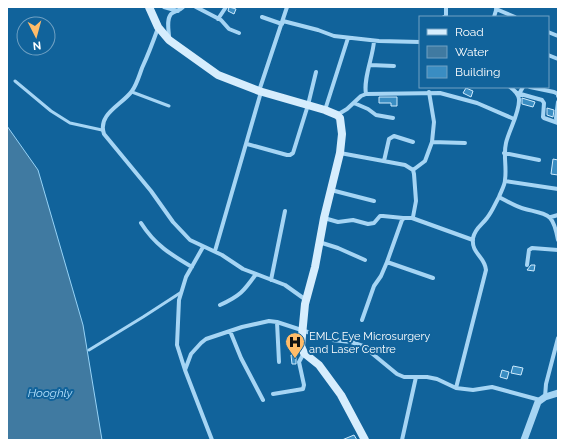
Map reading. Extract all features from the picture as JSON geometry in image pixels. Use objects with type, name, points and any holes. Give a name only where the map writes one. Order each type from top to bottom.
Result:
[{"type":"main road","points":[[149,7],[158,27],[169,40],[218,75],[260,91],[325,110],[337,115],[340,118],[342,124],[340,153],[306,300],[301,330],[301,346],[304,353],[318,365],[341,395],[365,440]]},
{"type":"street","points":[[164,7],[178,11]]},
{"type":"street","points":[[169,40],[169,18],[171,14],[183,7]]},
{"type":"street","points":[[196,7],[218,19],[229,29],[239,32]]},
{"type":"street","points":[[218,19],[226,7]]},
{"type":"street","points":[[215,251],[247,144],[260,91],[287,7]]},
{"type":"street","points":[[497,8],[513,16]]},
{"type":"street","points":[[262,17],[318,30],[334,36],[374,41],[419,42]]},
{"type":"street","points":[[158,27],[137,83],[132,92],[107,114],[102,125],[102,130],[106,137],[151,191],[182,233],[190,240],[215,251],[243,269],[285,285],[306,300]]},
{"type":"street","points":[[325,110],[348,38]]},
{"type":"street","points":[[366,94],[365,82],[370,65],[374,41]]},
{"type":"street","points":[[370,65],[394,66]]},
{"type":"street","points":[[247,144],[287,155],[292,154],[308,105],[316,72]]},
{"type":"street","points":[[440,93],[442,88]]},
{"type":"street","points":[[511,88],[518,93],[542,100],[544,102],[543,117],[558,124]]},
{"type":"street","points":[[456,388],[486,270],[483,261],[474,250],[473,240],[476,229],[488,216],[499,197],[505,181],[504,153],[518,106],[518,93],[522,88]]},
{"type":"street","points":[[535,88],[554,92],[558,94],[558,96]]},
{"type":"street","points":[[412,170],[425,161],[432,142],[434,122],[429,92]]},
{"type":"street","points":[[337,115],[361,96],[366,94],[429,92],[440,93],[477,103],[514,119]]},
{"type":"street","points":[[558,102],[556,118],[558,124]]},
{"type":"street","points":[[354,103],[368,109],[376,115],[393,118]]},
{"type":"street","points":[[384,161],[389,139],[391,137],[394,136],[413,142]]},
{"type":"street","points":[[432,142],[465,143]]},
{"type":"street","points":[[340,153],[405,165],[412,170],[414,174],[416,207],[412,218]]},
{"type":"street","points":[[504,153],[539,160]]},
{"type":"street","points":[[505,181],[558,189]]},
{"type":"street","points":[[331,190],[374,201]]},
{"type":"street","points":[[499,197],[520,207],[536,211],[551,218],[556,227],[558,240]]},
{"type":"street","points":[[271,280],[285,211]]},
{"type":"street","points":[[551,218],[558,215]]},
{"type":"street","points":[[324,218],[338,222],[353,220],[368,224],[374,223],[380,216],[412,218],[473,240]]},
{"type":"street","points":[[362,320],[374,286],[381,276],[387,262],[403,218]]},
{"type":"street","points":[[141,223],[149,236],[158,244],[192,267]]},
{"type":"street","points":[[320,242],[342,249],[365,260]]},
{"type":"street","points":[[203,247],[183,284],[178,300],[177,345],[212,440]]},
{"type":"street","points":[[527,265],[529,250],[532,248],[558,250]]},
{"type":"street","points":[[387,262],[433,278]]},
{"type":"street","points":[[220,305],[238,296],[245,290],[256,274]]},
{"type":"street","points":[[185,370],[191,354],[201,343],[206,340],[230,331],[269,321],[277,322],[332,340],[351,342],[363,346],[397,374],[404,377],[427,377],[437,379],[456,388],[473,390],[492,387],[543,399]]},
{"type":"street","points":[[277,322],[279,362]]},
{"type":"street","points":[[230,331],[241,358],[263,400]]},
{"type":"street","points":[[543,399],[558,338]]},
{"type":"street","points":[[273,394],[303,389],[304,385],[300,362],[304,353]]},
{"type":"street","points":[[402,440],[416,377]]},
{"type":"street","points":[[524,440],[538,402],[558,394]]},
{"type":"lane","points":[[15,81],[51,111],[70,123],[102,130]]},
{"type":"lane","points":[[132,92],[169,106]]},
{"type":"lane","points":[[89,350],[180,294]]},
{"type":"water","name":"Hooghly","points":[[7,126],[38,170],[83,325],[102,440],[7,440]]},
{"type":"building","points":[[229,7],[236,9],[234,14],[228,11]]},
{"type":"building","points":[[466,88],[473,91],[471,97],[463,93]]},
{"type":"building","points":[[379,97],[397,97],[397,106],[391,106],[391,103],[379,103]]},
{"type":"building","points":[[522,98],[535,102],[533,107],[522,104]]},
{"type":"building","points":[[547,108],[554,110],[553,117],[547,115]]},
{"type":"building","points":[[553,159],[558,160],[558,175],[551,174]]},
{"type":"building","points":[[531,265],[535,265],[534,271],[527,270]]},
{"type":"building","points":[[296,354],[296,364],[292,364],[291,355]]},
{"type":"building","points":[[513,366],[523,368],[521,375],[511,373]]},
{"type":"building","points":[[502,370],[509,372],[507,379],[500,377]]},
{"type":"building","points":[[354,435],[357,440],[342,440]]},
{"type":"place","name":"EMLC Eye Microsurgery and Laser Centre","points":[[295,359]]}]
